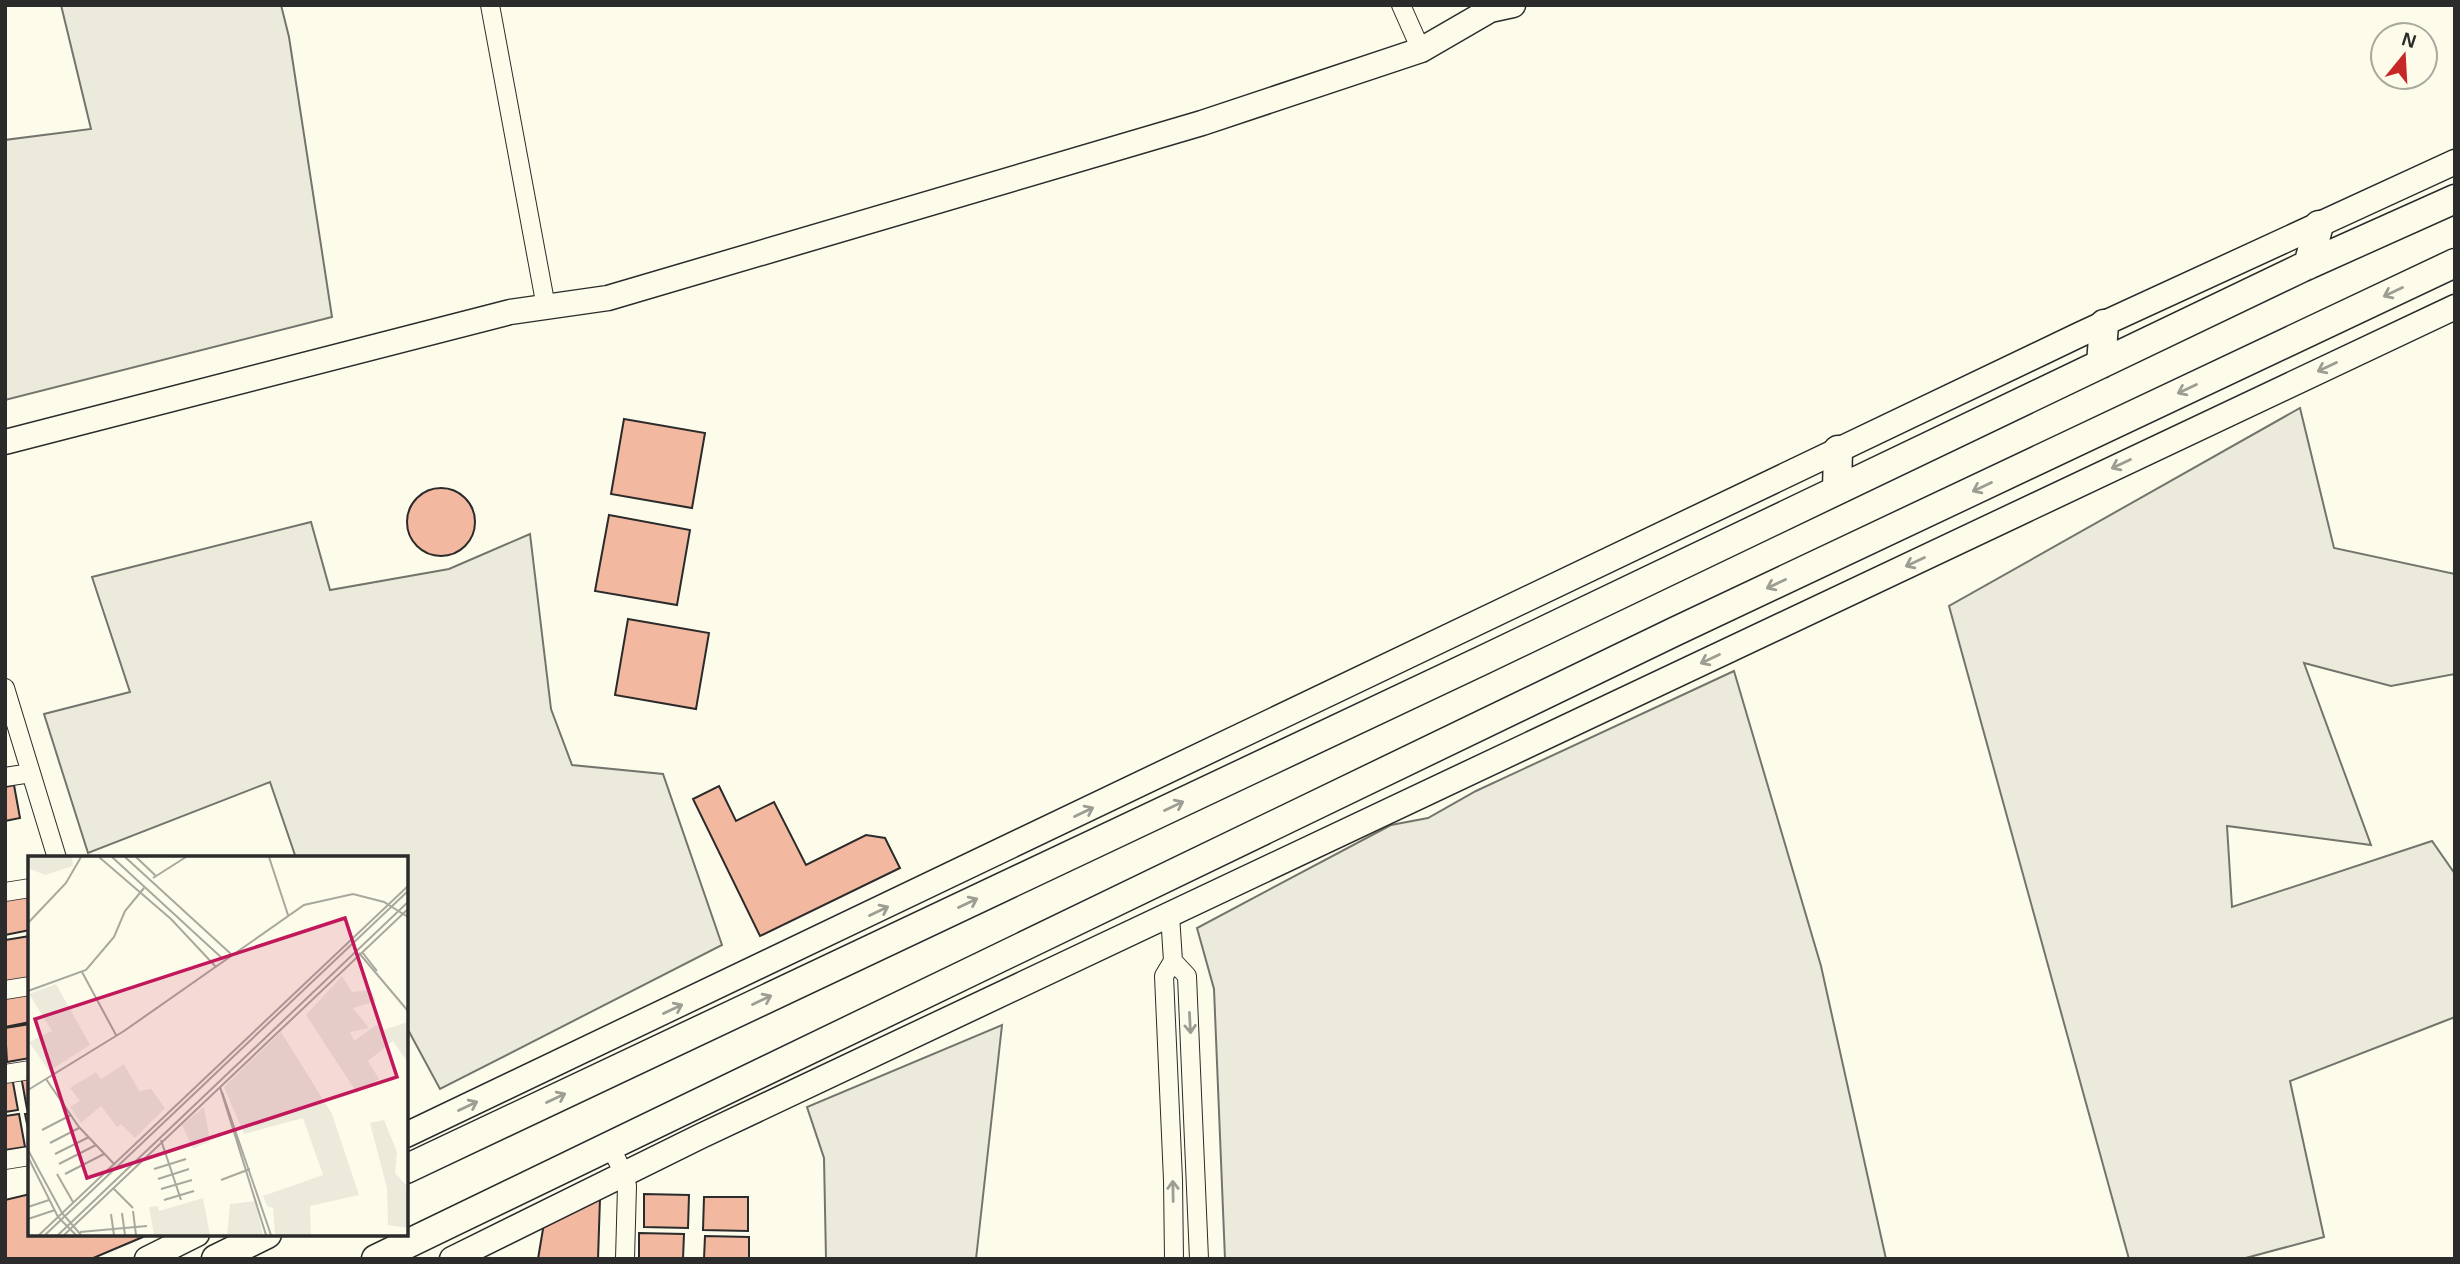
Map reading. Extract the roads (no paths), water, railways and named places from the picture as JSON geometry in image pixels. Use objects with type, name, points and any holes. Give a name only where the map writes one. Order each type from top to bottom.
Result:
[{"type":"main road","points":[[408,1168],[2308,265],[2455,199]]},
{"type":"main road","points":[[2308,265],[2319,225]]},
{"type":"main road","points":[[376,1259],[1676,631],[2455,263]]},
{"type":"main road","points":[[2101,364],[2104,324]]},
{"type":"main road","points":[[1837,491],[1838,450]]},
{"type":"main road","points":[[227,1247],[261,1236]]},
{"type":"street","points":[[491,5],[546,306]]},
{"type":"street","points":[[1401,5],[1421,50]]},
{"type":"street","points":[[5,442],[510,312],[621,294],[1202,123],[1421,50],[1497,7]]},
{"type":"street","points":[[408,1134],[1838,450],[2455,162]]},
{"type":"street","points":[[452,1259],[624,1174],[2455,307]]},
{"type":"street","points":[[5,688],[56,856]]},
{"type":"street","points":[[5,777],[31,773]]},
{"type":"street","points":[[5,892],[28,887]]},
{"type":"street","points":[[1170,915],[1173,961],[1164,976],[1174,1259]]},
{"type":"street","points":[[1173,961],[1187,976],[1199,1259]]},
{"type":"street","points":[[5,990],[28,986]]},
{"type":"street","points":[[5,1074],[28,1070]]},
{"type":"street","points":[[610,1146],[624,1174],[627,1195],[625,1259]]},
{"type":"street","points":[[5,1160],[28,1156]]},
{"type":"street","points":[[146,1259],[193,1236]]}]
